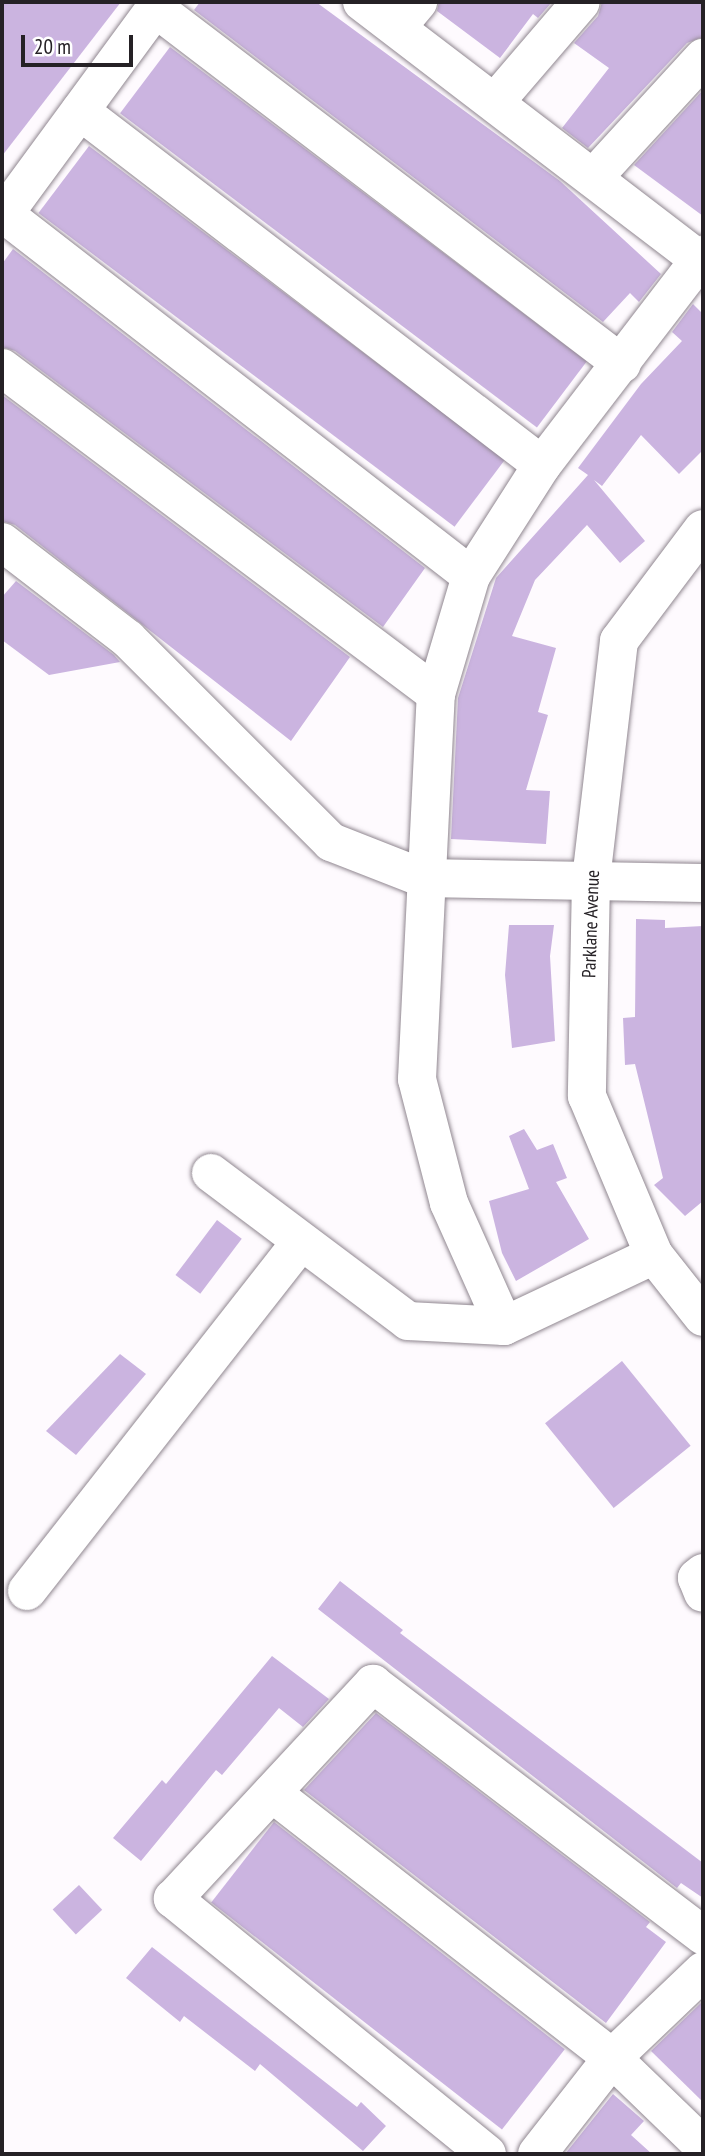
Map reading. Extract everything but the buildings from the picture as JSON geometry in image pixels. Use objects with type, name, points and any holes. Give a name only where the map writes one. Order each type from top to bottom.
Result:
[{"type":"street","points":[[362,2],[408,15],[496,101],[593,178],[701,257],[622,364],[542,465],[471,576],[436,694],[423,878],[417,1079],[449,1203],[504,1326]]},
{"type":"street","points":[[496,101],[581,2]]},
{"type":"street","points":[[471,576],[3,216],[158,5],[622,364]]},
{"type":"street","points":[[593,178],[703,58]]},
{"type":"street","points":[[80,111],[542,465]]},
{"type":"street","points":[[2,368],[436,694]]},
{"type":"street","name":"Parklane Avenue","points":[[703,529],[619,641],[591,879],[587,1096],[654,1255],[703,1317]]},
{"type":"street","points":[[2,542],[128,639],[331,842],[423,878],[703,883]]},
{"type":"street","points":[[211,1173],[408,1321],[504,1326],[654,1255]]},
{"type":"street","points":[[27,1591],[301,1241]]},
{"type":"street","points":[[703,1573],[697,1578],[703,1593]]},
{"type":"street","points":[[487,2154],[173,1899],[373,1684],[703,1935]]},
{"type":"street","points":[[272,1793],[612,2058],[703,2146]]},
{"type":"street","points":[[537,2154],[612,2058],[703,1971]]}]
